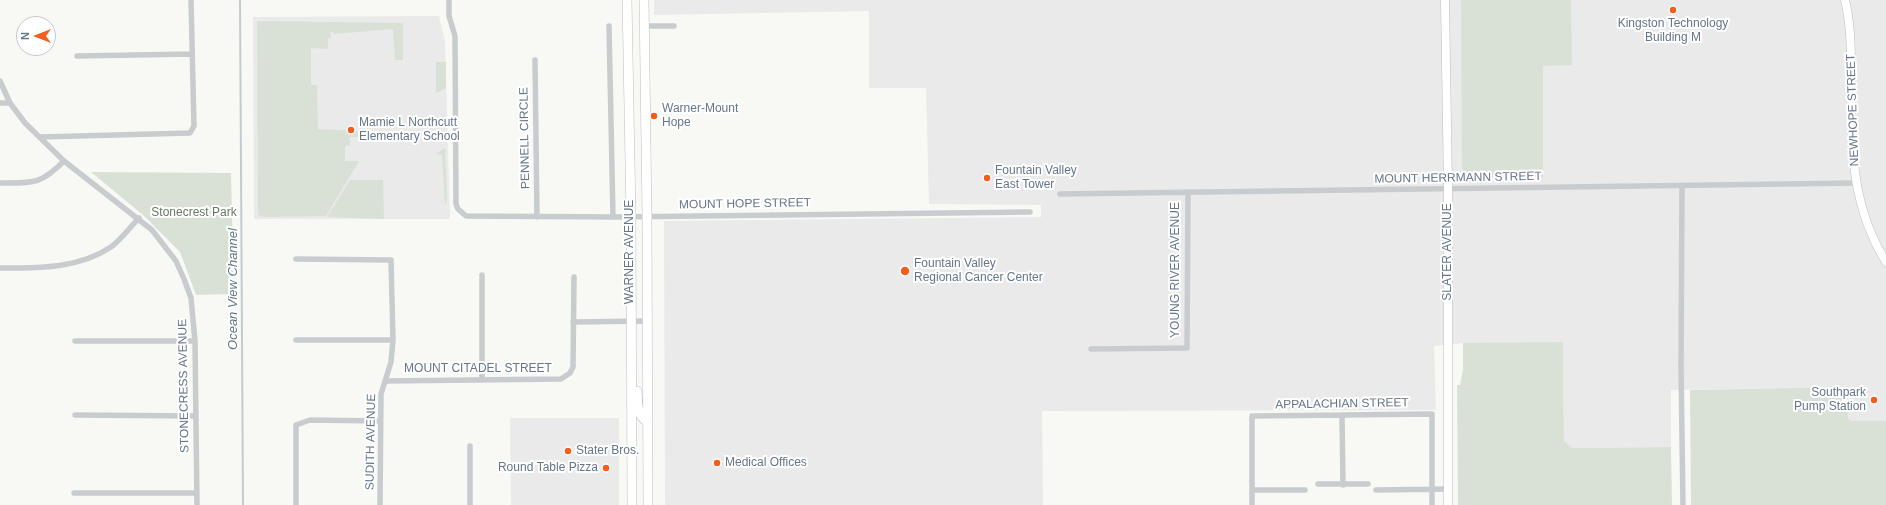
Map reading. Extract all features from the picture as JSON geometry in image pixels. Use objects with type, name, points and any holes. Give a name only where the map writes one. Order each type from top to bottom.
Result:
[{"type":"main road","name":"WARNER AVENUE","points":[[627,0],[632,379],[632,505]]},
{"type":"main road","name":"WARNER AVENUE","points":[[644,0],[647,216],[648,505]]},
{"type":"main road","name":"SLATER AVENUE","points":[[1445,0],[1448,189],[1448,505]]},
{"type":"main road","name":"NEWHOPE STREET","points":[[1845,0],[1851,37],[1852,154],[1856,183],[1865,219],[1878,250],[1886,262]]},
{"type":"main road","points":[[632,379],[637,390],[639,413],[641,418],[648,422]]},
{"type":"street","points":[[40,137],[186,134],[193,131],[191,0]]},
{"type":"street","name":"MOUNT HOPE STREET","points":[[449,0],[450,16],[455,36],[456,204],[461,213],[470,217],[613,217],[1030,212]]},
{"type":"street","name":"WARNER AVENUE","points":[[609,26],[613,217]]},
{"type":"street","points":[[644,26],[674,26]]},
{"type":"street","points":[[77,56],[192,54]]},
{"type":"street","name":"PENNELL CIRCLE","points":[[534,60],[537,217]]},
{"type":"street","name":"STONECRESS AVENUE","points":[[0,81],[10,103],[25,123],[64,160],[139,218],[152,230],[176,261],[191,298],[195,341],[197,505]]},
{"type":"street","points":[[0,103],[10,103]]},
{"type":"street","points":[[0,183],[26,183],[40,180],[50,175],[64,160]]},
{"type":"street","name":"MOUNT HERRMANN STREET","points":[[1060,194],[1856,183]]},
{"type":"street","points":[[1682,186],[1681,367],[1683,505]]},
{"type":"street","name":"YOUNG RIVER AVENUE","points":[[1091,349],[1187,348],[1188,192]]},
{"type":"street","points":[[0,268],[36,268],[66,265],[87,259],[112,246],[139,218]]},
{"type":"street","name":"SUDITH AVENUE","points":[[296,259],[391,260],[393,340],[391,362],[381,394],[380,505]]},
{"type":"street","points":[[482,275],[482,380]]},
{"type":"street","points":[[574,277],[573,322],[647,321]]},
{"type":"street","name":"MOUNT CITADEL STREET","points":[[385,381],[561,379],[570,373],[573,367],[573,322]]},
{"type":"street","points":[[296,340],[393,340]]},
{"type":"street","points":[[75,341],[195,341]]},
{"type":"street","name":"APPALACHIAN STREET","points":[[1252,490],[1252,416],[1432,414],[1432,489]]},
{"type":"street","points":[[75,415],[196,416]]},
{"type":"street","points":[[1342,415],[1343,484]]},
{"type":"street","points":[[296,505],[296,425],[310,420],[380,421]]},
{"type":"street","points":[[470,446],[470,505]]},
{"type":"street","points":[[1318,484],[1368,484]]},
{"type":"street","points":[[1432,489],[1432,505]]},
{"type":"street","points":[[1376,490],[1448,489]]},
{"type":"street","points":[[1252,505],[1252,490],[1305,490]]},
{"type":"street","points":[[74,493],[196,493]]},
{"type":"shaded area","points":[[654,0],[1886,0],[1886,421],[1851,421],[1848,418],[1847,387],[1671,390],[1671,447],[1571,448],[1564,441],[1563,343],[1463,343],[1434,346],[1436,410],[1042,411],[1043,505],[665,505],[664,221],[1041,217],[1041,205],[929,204],[926,88],[869,88],[869,11],[654,15]]},
{"type":"shaded area","name":"Mamie L Northcutt Elementary School","points":[[439,16],[445,42],[450,219],[254,219],[253,17]]},
{"type":"shaded area","points":[[510,418],[619,418],[619,505],[511,505]]},
{"type":"green space","points":[[1461,0],[1571,0],[1572,65],[1543,66],[1543,177],[1471,177],[1462,169]]},
{"type":"green space","points":[[257,21],[403,23],[403,60],[395,60],[393,29],[334,34],[333,32],[330,32],[331,38],[328,39],[328,49],[311,48],[311,85],[317,85],[318,129],[360,131],[360,137],[350,137],[350,145],[345,146],[345,161],[359,161],[326,216],[264,217],[258,215]]},
{"type":"green space","points":[[436,62],[446,62],[446,88],[436,93]]},
{"type":"green space","points":[[445,148],[447,200],[445,205],[442,154],[439,155],[437,153]]},
{"type":"green space","name":"Stonecrest Park","points":[[91,172],[231,173],[234,294],[196,295],[180,252],[143,215]]},
{"type":"green space","points":[[350,180],[383,180],[384,219],[327,217]]},
{"type":"green space","points":[[1563,342],[1564,441],[1572,448],[1671,447],[1672,505],[1458,505],[1457,385],[1460,385],[1463,369],[1463,343]]},
{"type":"green space","points":[[1847,387],[1848,418],[1851,421],[1886,421],[1886,505],[1691,505],[1690,390]]},
{"type":"waterway","name":"Ocean View Channel","points":[[240,0],[243,505]]},
{"type":"place","name":"Kingston Technology Building M","points":[[1673,10]]},
{"type":"place","name":"Warner-Mount Hope","points":[[654,116]]},
{"type":"place","name":"Mamie L Northcutt Elementary School","points":[[351,130]]},
{"type":"place","name":"Fountain Valley East Tower","points":[[987,178]]},
{"type":"place","name":"Fountain Valley Regional Cancer Center","points":[[905,271]]},
{"type":"place","name":"Southpark Pump Station","points":[[1874,400]]},
{"type":"place","name":"Stater Bros.","points":[[568,451]]},
{"type":"place","name":"Medical Offices","points":[[717,463]]},
{"type":"place","name":"Round Table Pizza","points":[[606,468]]}]
